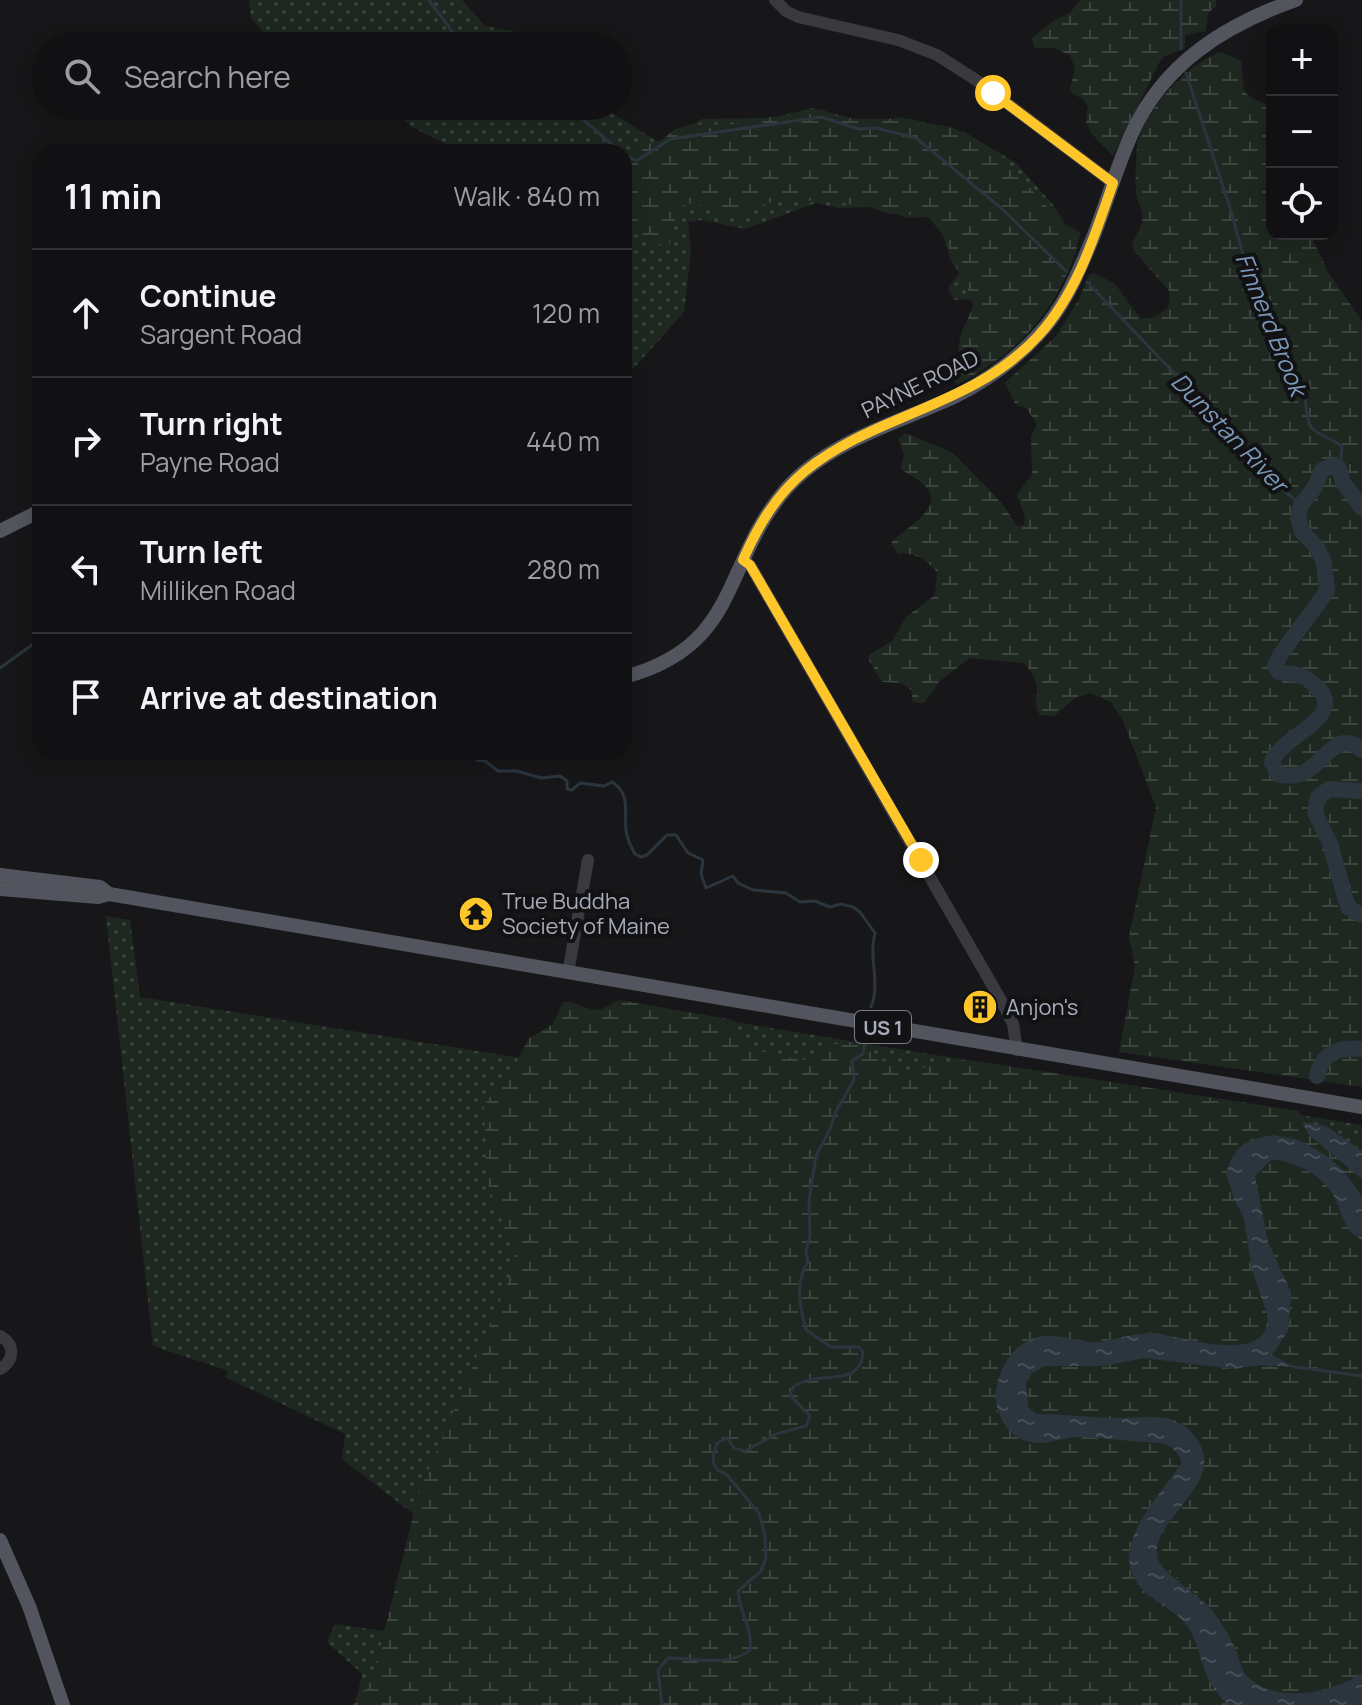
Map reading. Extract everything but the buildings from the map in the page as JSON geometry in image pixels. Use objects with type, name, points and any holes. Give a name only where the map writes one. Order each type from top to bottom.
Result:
[{"type":"main road","name":"PAYNE ROAD","points":[[632,674],[668,660],[698,638],[718,615],[759,528],[778,499],[814,464],[856,440],[966,391],[1032,342],[1070,291],[1135,126],[1153,96],[1201,46],[1225,30],[1296,0]]},
{"type":"main road","points":[[0,531],[32,515]]},
{"type":"main road","name":"US 1","points":[[0,875],[100,887],[109,894]]},
{"type":"main road","name":"US 1","points":[[0,889],[98,897],[109,894],[1362,1107]]},
{"type":"main road","points":[[0,1540],[29,1606],[63,1705]]},
{"type":"street","points":[[775,0],[798,17],[898,40],[937,55],[976,80],[1113,183]]},
{"type":"street","points":[[743,560],[750,565],[801,649],[1002,1002],[1013,1024],[1017,1050]]},
{"type":"street","points":[[568,973],[588,860]]},
{"type":"street","points":[[0,1336],[9,1343],[12,1351],[8,1363],[0,1369]]},
{"type":"green space","points":[[249,0],[462,0],[485,26],[517,32],[263,32],[251,18]]},
{"type":"green space","points":[[1080,0],[1216,0],[1216,6],[1208,13],[1206,31],[1185,35],[1185,48],[1160,61],[1113,156],[1091,133],[1086,121],[1088,107],[1070,89],[1075,68],[1070,55],[1053,48],[1034,47],[1032,38],[1053,21],[1070,13]]},
{"type":"green space","points":[[1221,52],[1241,61],[1245,91],[1266,103],[1266,240],[1313,240],[1328,272],[1362,321],[1362,1087],[1119,1052],[1135,966],[1129,937],[1156,807],[1123,721],[1111,702],[1090,693],[1075,698],[1054,716],[1040,715],[1036,704],[1035,680],[1024,663],[970,658],[941,680],[924,703],[913,702],[911,690],[902,683],[882,682],[868,659],[869,655],[892,641],[906,617],[935,595],[937,572],[920,557],[898,554],[891,543],[926,512],[931,497],[925,486],[901,469],[904,454],[898,439],[906,433],[953,453],[1001,502],[1017,526],[1024,525],[1025,518],[1017,495],[1032,474],[1031,437],[1037,424],[1026,408],[1016,405],[1005,383],[1056,336],[1079,299],[1089,275],[1094,273],[1115,284],[1141,319],[1155,317],[1168,308],[1170,292],[1132,245],[1143,218],[1136,192],[1137,148],[1140,134],[1157,105],[1181,77],[1208,57]]},
{"type":"green space","points":[[813,108],[854,119],[911,119],[966,133],[1016,163],[1054,206],[1065,224],[1081,233],[1071,260],[976,299],[954,300],[948,288],[959,273],[950,258],[944,236],[928,217],[908,218],[873,207],[838,208],[816,203],[745,229],[702,220],[688,222],[691,252],[684,312],[632,370],[632,144],[445,144],[404,120],[623,120],[658,142],[702,119],[771,118]]},
{"type":"green space","points":[[811,109],[823,110],[841,118],[881,120],[901,117],[952,127],[978,140],[1015,172],[1077,239],[1077,248],[1058,292],[1022,339],[976,374],[958,384],[954,381],[953,372],[959,363],[962,331],[973,307],[936,220],[931,215],[895,214],[832,201],[783,200],[754,207],[743,215],[724,216],[693,203],[684,205],[677,213],[669,245],[649,240],[632,224],[632,155],[639,147],[689,125],[743,124],[755,119]]},
{"type":"green space","points":[[106,916],[130,920],[140,997],[620,1074],[638,1006],[1362,1125],[1362,1705],[355,1705],[362,1674],[327,1642],[335,1624],[384,1631],[446,1539],[342,1459],[345,1434],[225,1377],[229,1371],[153,1346]]},
{"type":"green space","points":[[620,1000],[733,1020],[755,1054],[769,1052],[805,1060],[831,1045],[865,1043],[870,1044],[883,1061],[903,1071],[969,1060],[1299,1111],[1309,1135],[1362,1179],[1362,1197],[1339,1166],[1329,1158],[1288,1140],[1254,1138],[1238,1153],[1226,1174],[1244,1218],[1252,1270],[1267,1314],[1265,1331],[1255,1340],[1240,1345],[1222,1345],[1153,1333],[1098,1342],[1044,1336],[1022,1344],[1012,1352],[999,1374],[996,1410],[1004,1423],[1027,1441],[1099,1438],[1162,1444],[1177,1452],[1181,1464],[1149,1508],[1133,1539],[1130,1556],[1133,1572],[1147,1595],[1178,1617],[1189,1629],[1217,1689],[1229,1705],[353,1705],[372,1680],[419,1492],[517,1261],[487,1182],[484,1105],[516,1063],[529,1038],[553,1024],[563,1002],[597,1010]]},
{"type":"green space","points":[[1271,1160],[1299,1166],[1324,1183],[1335,1198],[1348,1227],[1362,1240],[1362,1673],[1320,1691],[1288,1694],[1259,1686],[1247,1677],[1233,1643],[1215,1615],[1161,1565],[1158,1551],[1161,1537],[1199,1479],[1202,1462],[1198,1444],[1190,1433],[1172,1420],[1156,1416],[1105,1418],[1037,1414],[1028,1407],[1026,1383],[1032,1373],[1044,1366],[1105,1366],[1144,1358],[1233,1369],[1260,1365],[1292,1367],[1271,1355],[1292,1310],[1288,1288],[1267,1236],[1254,1176]]},
{"type":"water","points":[[1302,1122],[1326,1126],[1362,1151],[1362,1179],[1309,1135]]},
{"type":"water","points":[[1273,1135],[1299,1140],[1327,1156],[1344,1171],[1362,1197],[1362,1240],[1348,1227],[1330,1190],[1308,1171],[1280,1160],[1271,1160],[1255,1176],[1268,1242],[1291,1292],[1288,1331],[1272,1355],[1295,1367],[1260,1365],[1233,1369],[1144,1358],[1105,1366],[1044,1366],[1032,1373],[1026,1383],[1028,1407],[1037,1414],[1170,1419],[1189,1430],[1202,1449],[1204,1466],[1199,1482],[1159,1541],[1159,1562],[1212,1611],[1229,1636],[1244,1672],[1257,1684],[1286,1693],[1302,1693],[1335,1686],[1362,1673],[1362,1705],[1226,1703],[1205,1672],[1188,1627],[1145,1592],[1133,1576],[1129,1560],[1131,1543],[1138,1526],[1181,1464],[1177,1453],[1162,1444],[1099,1438],[1030,1442],[1007,1428],[996,1403],[1002,1370],[1019,1347],[1032,1339],[1057,1336],[1098,1342],[1153,1333],[1222,1345],[1240,1345],[1255,1340],[1265,1331],[1267,1314],[1252,1270],[1244,1218],[1226,1174],[1237,1150],[1255,1139]]},
{"type":"waterway","name":"Dunstan River","points":[[429,0],[453,32]]},
{"type":"waterway","name":"Finnerd Brook","points":[[1181,0],[1181,49]]},
{"type":"waterway","name":"Finnerd Brook","points":[[1186,73],[1250,280],[1299,378],[1311,427],[1342,447],[1340,470]]},
{"type":"waterway","name":"Dunstan River","points":[[632,159],[636,161],[671,139],[821,117],[859,129],[876,128],[916,138],[1000,207],[1067,272]]},
{"type":"waterway","name":"Dunstan River","points":[[583,120],[612,144]]},
{"type":"waterway","name":"Dunstan River","points":[[1087,282],[1239,441],[1274,482],[1301,505]]},
{"type":"waterway","name":"Dunstan River","points":[[1362,508],[1343,482],[1339,468],[1333,465],[1322,470],[1315,487],[1301,505],[1298,518],[1302,532],[1316,546],[1324,563],[1327,591],[1275,666],[1279,672],[1306,678],[1314,684],[1325,699],[1324,709],[1309,727],[1277,753],[1272,763],[1278,774],[1293,776],[1305,772],[1341,744],[1350,744],[1362,750]]},
{"type":"waterway","points":[[0,668],[32,645]]},
{"type":"waterway","points":[[477,760],[485,761],[498,771],[517,771],[541,778],[560,776],[567,781],[567,789],[572,790],[580,783],[604,786],[612,782],[624,798],[627,833],[635,854],[641,857],[647,855],[667,835],[676,835],[688,853],[703,860],[701,874],[706,888],[733,876],[738,883],[753,890],[786,893],[800,902],[815,901],[830,907],[841,904],[853,907],[875,933],[875,988],[871,1007]]},
{"type":"waterway","name":"Dunstan River","points":[[1362,791],[1329,789],[1318,797],[1315,813],[1330,843],[1349,908],[1362,915]]},
{"type":"waterway","points":[[662,1705],[658,1670],[668,1658],[723,1660],[750,1650],[750,1635],[738,1591],[761,1571],[766,1558],[765,1536],[759,1513],[727,1475],[714,1465],[717,1443],[727,1438],[734,1448],[745,1451],[776,1434],[806,1426],[810,1416],[790,1395],[793,1387],[815,1379],[847,1375],[861,1363],[863,1352],[859,1347],[831,1347],[806,1330],[800,1295],[801,1279],[808,1262],[809,1200],[816,1156],[854,1080],[852,1061],[863,1054],[865,1044]]},
{"type":"waterway","name":"Dunstan River","points":[[1317,1076],[1328,1056],[1339,1050],[1362,1049]]},
{"type":"waterway","points":[[1295,1367],[1362,1376]]},
{"type":"place","name":"True Buddha Society of Maine","points":[[476,914]]},
{"type":"place","name":"Anjon's","points":[[980,1007]]},
{"type":"route","points":[[921,860],[801,649],[750,565],[743,560],[766,516],[784,491],[805,471],[823,457],[856,440],[954,396],[990,376],[1040,334],[1070,291],[1113,183],[993,93]]}]
